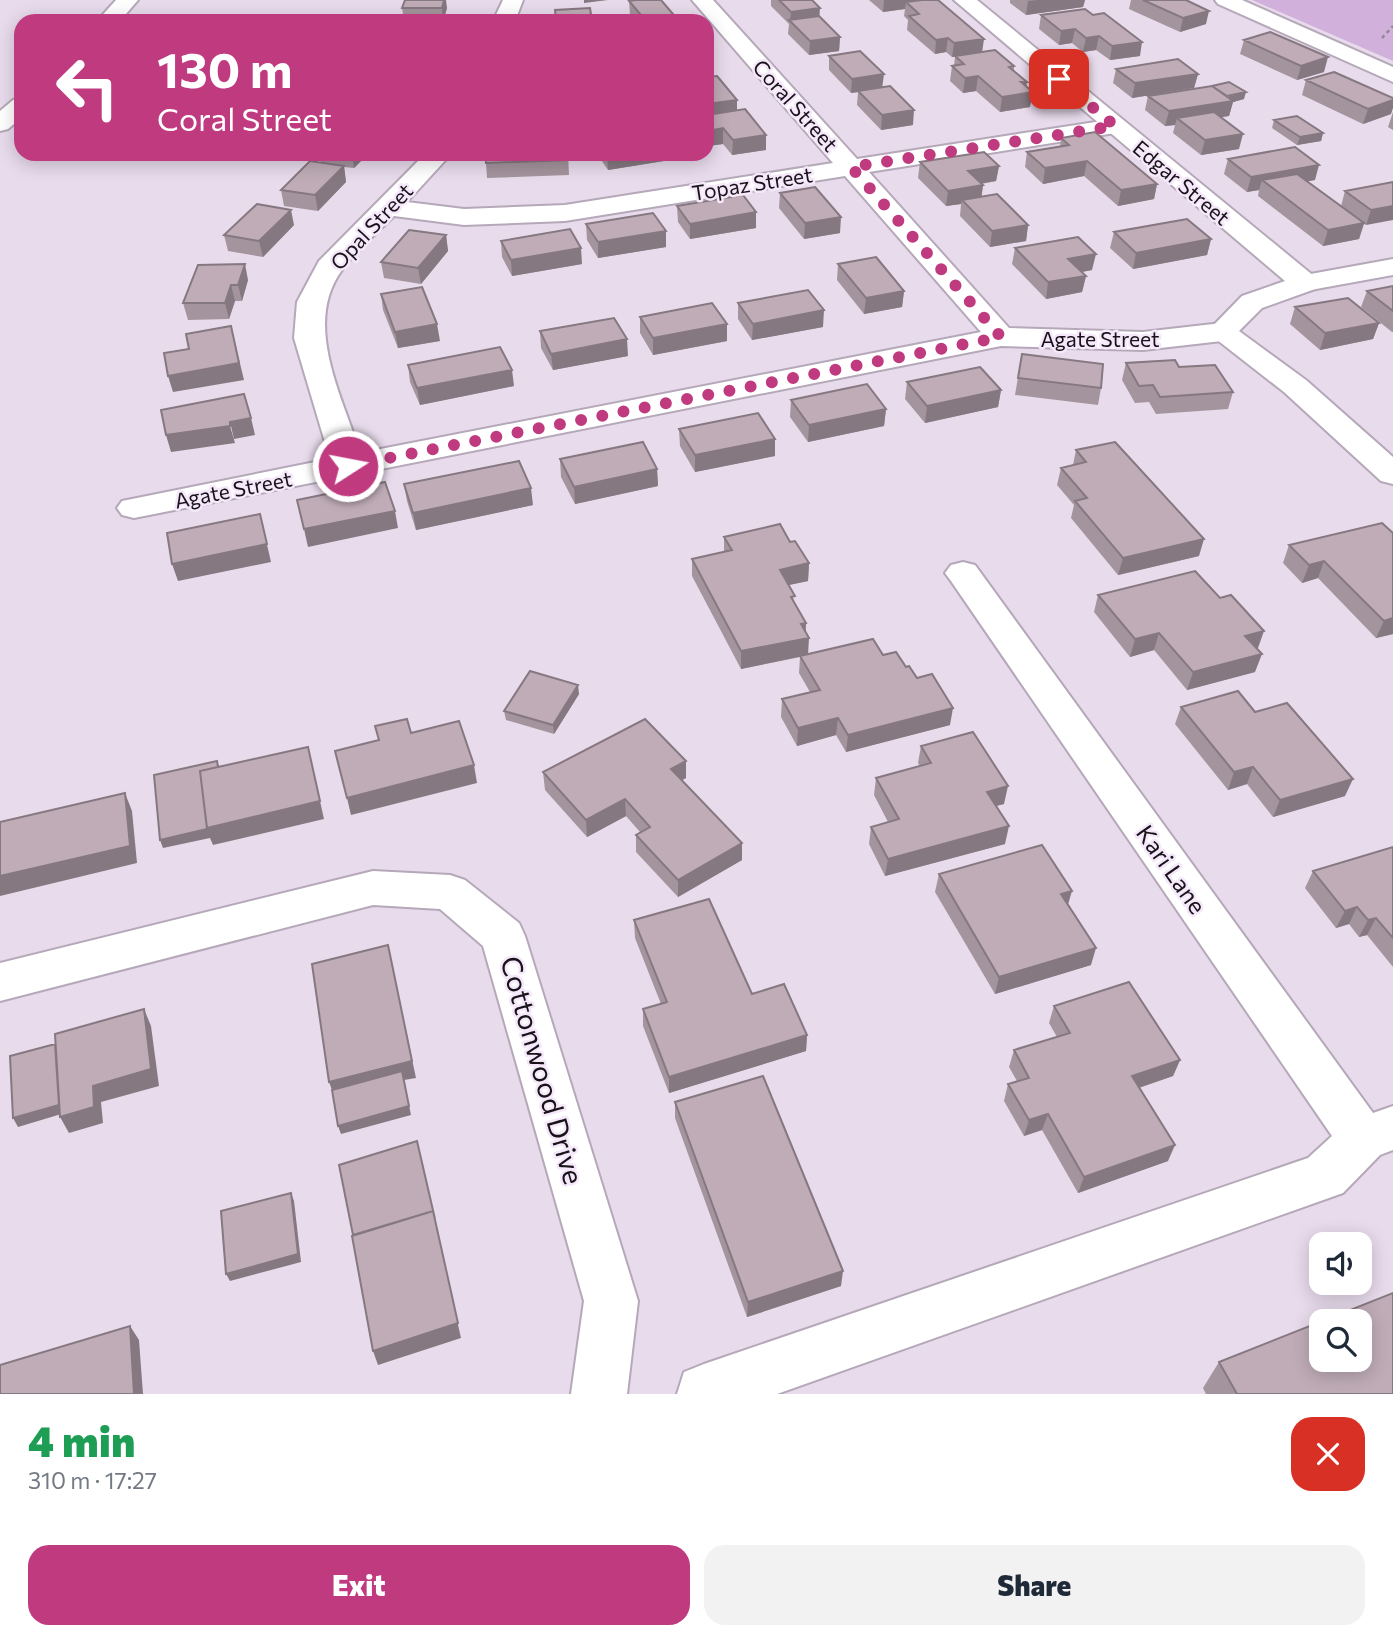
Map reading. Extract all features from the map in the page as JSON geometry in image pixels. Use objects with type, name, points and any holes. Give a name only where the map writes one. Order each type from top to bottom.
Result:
[{"type":"street","points":[[115,14],[128,0]]},
{"type":"street","name":"Coral Street","points":[[702,0],[1001,337]]},
{"type":"street","name":"Edgar Street","points":[[964,0],[1305,283]]},
{"type":"street","points":[[1225,0],[1393,75]]},
{"type":"street","points":[[0,124],[14,111]]},
{"type":"street","name":"Topaz Street","points":[[388,207],[464,217],[565,213],[1115,126]]},
{"type":"street","name":"Opal Street","points":[[348,466],[309,338],[311,302],[329,267],[432,161]]},
{"type":"street","points":[[1393,267],[1305,283],[1252,302],[1222,332],[1295,386],[1393,474]]},
{"type":"street","name":"Agate Street","points":[[134,508],[1001,337],[1143,341],[1222,332]]},
{"type":"street","name":"Kari Lane","points":[[963,573],[1378,1134]]},
{"type":"street","name":"Cottonwood Drive","points":[[0,982],[373,888],[450,892],[503,936],[507,948],[611,1301],[599,1394]]},
{"type":"street","points":[[705,1392],[1325,1175],[1378,1134]]},
{"type":"shaded area","points":[[1252,0],[1393,0],[1393,61]]},
{"type":"building","points":[[405,0],[444,0],[442,8],[402,8]]},
{"type":"building","points":[[661,0],[673,14],[640,14],[629,1]]},
{"type":"building","points":[[779,0],[812,0],[820,8],[791,12]]},
{"type":"building","points":[[938,0],[984,39],[954,43],[948,38],[936,40],[909,16],[919,14],[906,2]]},
{"type":"building","points":[[1143,0],[1186,0],[1209,11],[1183,18]]},
{"type":"building","points":[[590,8],[591,14],[555,14],[555,10]]},
{"type":"building","points":[[1085,9],[1093,15],[1104,13],[1142,42],[1112,46],[1099,36],[1086,38],[1075,29],[1061,31],[1041,15]]},
{"type":"building","points":[[819,16],[840,37],[810,41],[789,20]]},
{"type":"building","points":[[1270,32],[1328,57],[1301,66],[1244,40]]},
{"type":"building","points":[[995,50],[1014,66],[1009,67],[1027,82],[1021,82],[1033,92],[1002,97],[978,76],[965,78],[952,66],[964,64],[955,56]]},
{"type":"building","points":[[860,51],[884,74],[852,79],[829,56]]},
{"type":"building","points":[[1178,59],[1198,74],[1135,83],[1116,69]]},
{"type":"building","points":[[1334,72],[1393,100],[1368,109],[1306,80]]},
{"type":"building","points":[[714,76],[717,76],[737,100],[714,103]]},
{"type":"building","points":[[1229,82],[1246,92],[1227,96],[1212,86]]},
{"type":"building","points":[[890,86],[914,110],[882,115],[858,91]]},
{"type":"building","points":[[1212,86],[1233,101],[1169,111],[1148,96]]},
{"type":"building","points":[[745,109],[766,135],[733,140],[723,128],[714,130],[714,114]]},
{"type":"building","points":[[1214,112],[1243,134],[1205,140],[1177,118]]},
{"type":"building","points":[[1297,116],[1323,133],[1300,137],[1274,120]]},
{"type":"building","points":[[1095,132],[1157,184],[1121,190],[1087,161],[1045,168],[1027,152],[1069,145],[1061,138]]},
{"type":"building","points":[[1295,147],[1319,165],[1251,177],[1228,159]]},
{"type":"building","points":[[984,152],[999,166],[968,171],[983,185],[948,191],[920,162]]},
{"type":"building","points":[[310,161],[344,166],[315,195],[281,190]]},
{"type":"building","points":[[486,161],[541,161],[486,163]]},
{"type":"building","points":[[1297,174],[1364,223],[1328,230],[1262,180]]},
{"type":"building","points":[[1393,182],[1393,206],[1371,210],[1345,191]]},
{"type":"building","points":[[815,187],[841,217],[805,223],[780,193]]},
{"type":"building","points":[[997,194],[1028,225],[992,231],[962,200]]},
{"type":"building","points":[[743,195],[756,212],[690,224],[677,206]]},
{"type":"building","points":[[257,204],[291,210],[259,241],[224,235]]},
{"type":"building","points":[[653,213],[666,231],[598,242],[586,224]]},
{"type":"building","points":[[1187,219],[1211,239],[1136,253],[1114,232]]},
{"type":"building","points":[[570,229],[581,248],[511,260],[501,241]]},
{"type":"building","points":[[409,230],[446,235],[418,268],[381,262]]},
{"type":"building","points":[[1078,237],[1096,254],[1068,259],[1086,276],[1048,282],[1015,248]]},
{"type":"building","points":[[876,257],[904,291],[866,298],[838,264]]},
{"type":"building","points":[[245,264],[238,285],[231,285],[225,303],[183,303],[198,265]]},
{"type":"building","points":[[1393,286],[1393,311],[1367,291]]},
{"type":"building","points":[[422,287],[437,324],[395,332],[381,294]]},
{"type":"building","points":[[808,290],[824,310],[753,324],[738,303]]},
{"type":"building","points":[[1348,298],[1379,323],[1325,333],[1295,307]]},
{"type":"building","points":[[712,303],[727,324],[653,338],[640,317]]},
{"type":"building","points":[[614,318],[627,339],[551,354],[540,331]]},
{"type":"building","points":[[231,326],[239,363],[168,376],[164,353],[189,349],[186,334]]},
{"type":"building","points":[[500,347],[512,370],[417,388],[408,365]]},
{"type":"building","points":[[1022,354],[1103,364],[1101,388],[1018,378]]},
{"type":"building","points":[[1175,360],[1179,367],[1215,365],[1233,392],[1160,397],[1153,385],[1139,386],[1126,363]]},
{"type":"building","points":[[980,367],[1001,390],[927,406],[907,382]]},
{"type":"building","points":[[867,384],[886,409],[809,425],[791,400]]},
{"type":"building","points":[[244,394],[251,418],[230,422],[230,426],[166,435],[161,410]]},
{"type":"building","points":[[758,413],[775,439],[695,455],[679,429]]},
{"type":"building","points":[[643,442],[657,469],[574,487],[560,459]]},
{"type":"building","points":[[1115,442],[1204,539],[1123,558],[1075,501],[1087,498],[1061,468],[1086,462],[1076,450]]},
{"type":"building","points":[[519,461],[531,488],[413,513],[404,484]]},
{"type":"building","points":[[385,482],[395,511],[304,529],[297,500]]},
{"type":"building","points":[[260,514],[267,544],[172,564],[167,533]]},
{"type":"building","points":[[1382,523],[1393,533],[1393,618],[1384,621],[1324,561],[1309,565],[1289,545]]},
{"type":"building","points":[[780,524],[790,542],[795,541],[809,563],[780,570],[795,596],[791,597],[806,623],[801,624],[809,638],[741,651],[692,559],[732,550],[724,537]]},
{"type":"building","points":[[1195,571],[1220,598],[1231,595],[1264,631],[1245,636],[1262,654],[1193,672],[1159,633],[1135,639],[1098,595]]},
{"type":"building","points":[[873,639],[883,655],[896,652],[917,678],[932,674],[953,708],[848,735],[838,718],[798,728],[782,699],[820,690],[800,656]]},
{"type":"building","points":[[530,671],[578,685],[553,725],[504,711]]},
{"type":"building","points":[[1238,691],[1255,712],[1287,703],[1353,779],[1280,800],[1253,767],[1234,772],[1181,707]]},
{"type":"building","points":[[407,719],[411,733],[459,721],[474,765],[347,798],[335,751],[379,740],[375,726]]},
{"type":"building","points":[[645,719],[686,761],[671,769],[742,843],[678,880],[636,835],[650,827],[625,799],[586,820],[543,772]]},
{"type":"building","points":[[973,732],[1008,786],[987,792],[1009,826],[888,859],[871,827],[899,819],[876,778],[931,763],[921,746]]},
{"type":"building","points":[[308,747],[320,801],[207,828],[200,771]]},
{"type":"building","points":[[217,761],[218,767],[200,771],[207,829],[160,840],[154,775]]},
{"type":"building","points":[[125,793],[130,846],[0,876],[0,822]]},
{"type":"building","points":[[1042,845],[1072,891],[1061,894],[1096,948],[999,977],[939,874]]},
{"type":"building","points":[[1393,847],[1393,938],[1376,918],[1368,920],[1357,907],[1345,911],[1313,871]]},
{"type":"building","points":[[709,899],[752,994],[784,984],[807,1035],[669,1077],[643,1009],[667,1002],[634,920]]},
{"type":"building","points":[[388,945],[412,1061],[329,1082],[312,964]]},
{"type":"building","points":[[1129,982],[1180,1060],[1132,1076],[1175,1145],[1084,1177],[1048,1114],[1029,1120],[1008,1084],[1029,1078],[1014,1050],[1070,1033],[1054,1006]]},
{"type":"building","points":[[144,1009],[151,1069],[93,1086],[94,1107],[60,1117],[55,1034]]},
{"type":"building","points":[[55,1044],[59,1105],[13,1118],[10,1056]]},
{"type":"building","points":[[402,1071],[409,1106],[338,1126],[332,1090]]},
{"type":"building","points":[[763,1076],[843,1271],[748,1302],[675,1102]]},
{"type":"building","points":[[417,1141],[435,1219],[433,1211],[353,1235],[339,1165]]},
{"type":"building","points":[[291,1193],[298,1254],[226,1274],[221,1211]]},
{"type":"building","points":[[433,1211],[458,1323],[373,1351],[352,1236]]},
{"type":"building","points":[[1393,1293],[1393,1394],[1237,1394],[1219,1362],[1309,1327],[1309,1372],[1372,1372],[1372,1309],[1352,1309]]},
{"type":"building","points":[[130,1326],[134,1394],[0,1394],[0,1365]]},
{"type":"route","points":[[348,466],[1001,337],[851,167],[1115,126],[1059,79]]}]
